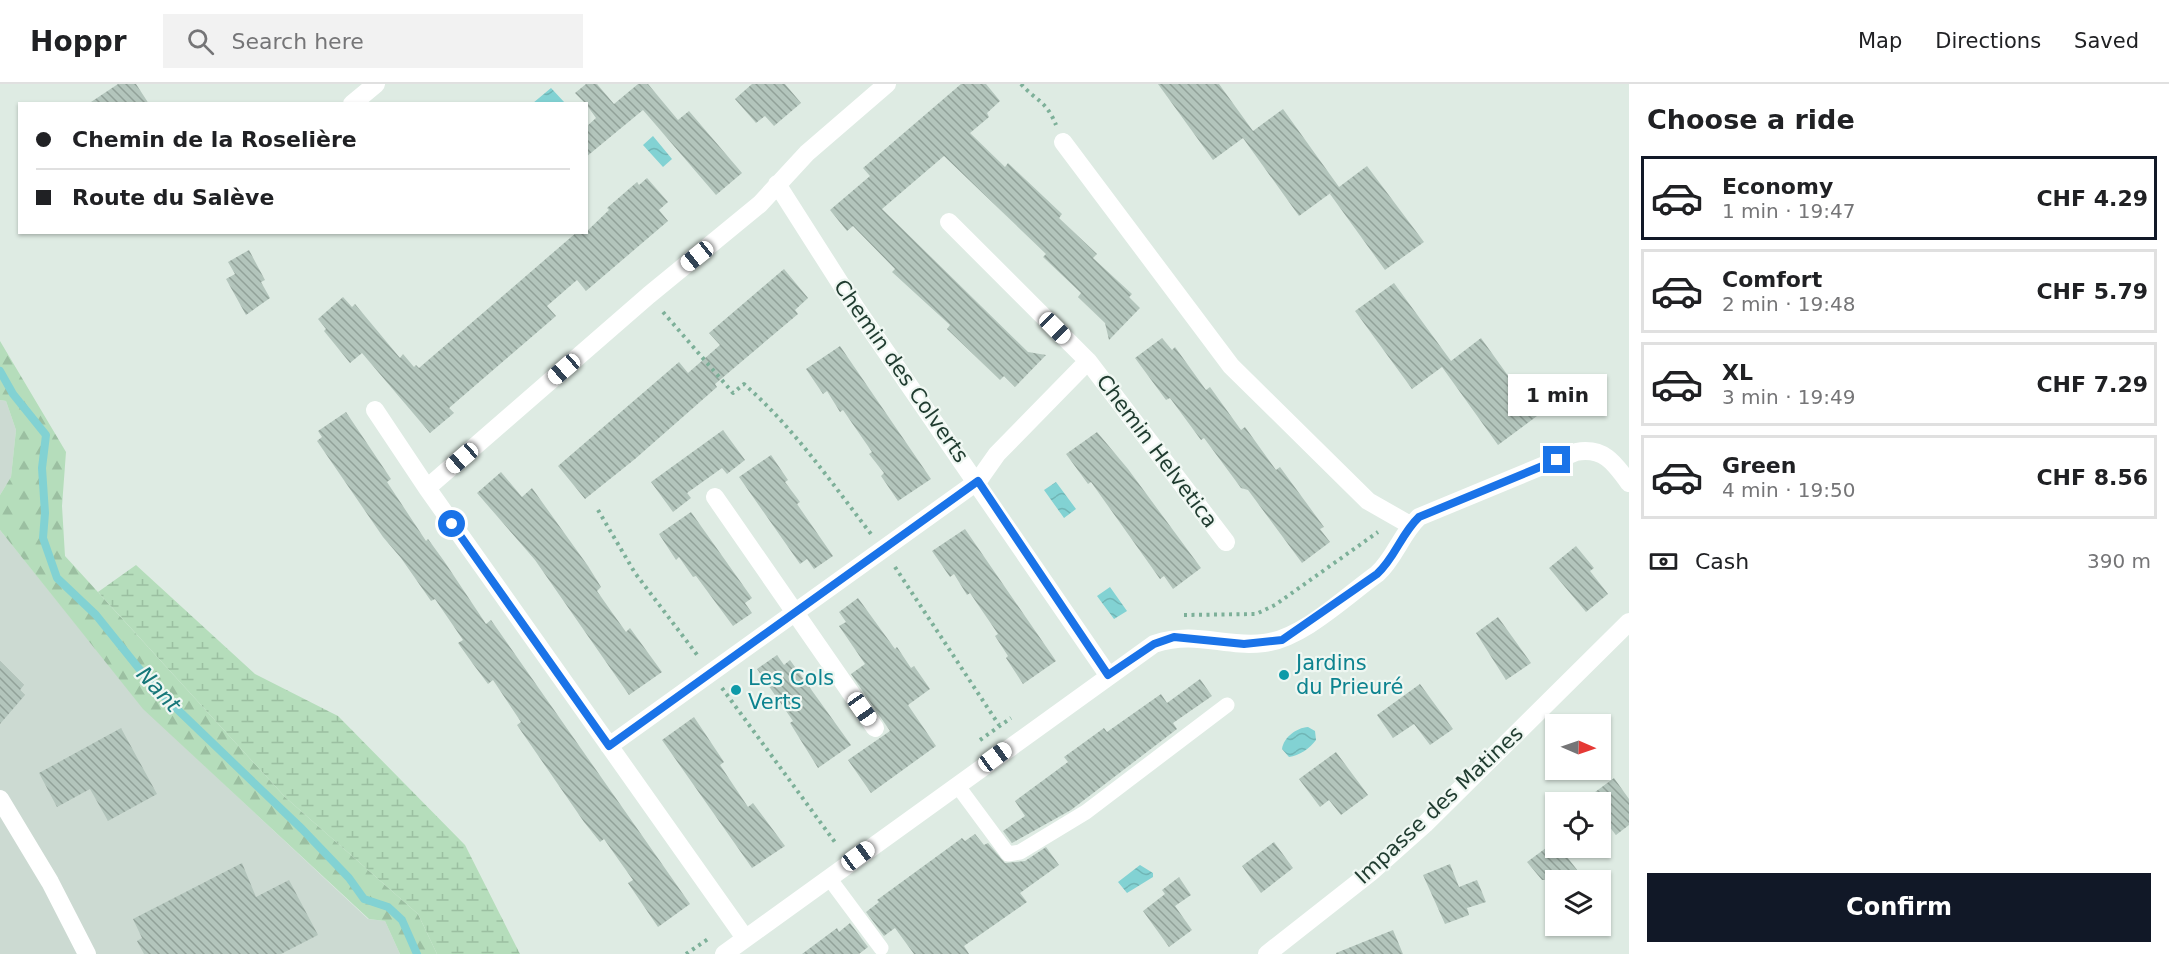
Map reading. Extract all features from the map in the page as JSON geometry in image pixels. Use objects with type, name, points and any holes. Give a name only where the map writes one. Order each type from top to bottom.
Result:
[{"type":"street","points":[[354,102],[376,84]]},
{"type":"street","points":[[427,488],[649,295],[760,204],[807,153],[887,84]]},
{"type":"street","points":[[1063,142],[1231,366],[1368,501],[1410,525]]},
{"type":"street","name":"Chemin des Colverts","points":[[777,184],[856,308],[978,481],[1108,675]]},
{"type":"street","name":"Chemin Helvetica","points":[[949,222],[1088,361],[1226,542]]},
{"type":"street","name":"Chemin Helvetica","points":[[609,746],[978,481],[997,454],[1088,361]]},
{"type":"street","points":[[375,410],[427,488],[745,938]]},
{"type":"street","points":[[724,954],[1154,644],[1174,637],[1244,644],[1282,640],[1377,574],[1389,563],[1410,525],[1419,517],[1576,452],[1589,449],[1604,453],[1629,483]]},
{"type":"street","points":[[715,497],[875,728]]},
{"type":"street","name":"Impasse des Matines","points":[[1267,954],[1362,880],[1425,824],[1629,622]]},
{"type":"street","points":[[0,799],[50,882],[87,954]]},
{"type":"lane","points":[[957,784],[1008,854],[1020,852],[1086,812],[1227,705]]},
{"type":"lane","points":[[829,878],[881,948]]},
{"type":"path","points":[[1021,84],[1041,99],[1051,112],[1063,142]]},
{"type":"path","points":[[649,295],[733,393]]},
{"type":"shaded area","points":[[0,400],[6,401],[16,430],[11,477],[0,495]]},
{"type":"shaded area","points":[[0,530],[144,709],[368,919],[385,921],[400,954],[0,954]]},
{"type":"green space","points":[[0,341],[66,452],[62,506],[65,556],[285,797],[418,914],[437,954],[400,954],[385,921],[369,919],[143,709],[0,530],[0,495],[11,477],[16,430],[6,401],[0,400]]},
{"type":"green space","points":[[136,565],[255,674],[338,716],[465,845],[520,954],[437,954],[418,914],[285,797],[98,592]]},
{"type":"water","points":[[551,88],[564,102],[534,102]]},
{"type":"water","points":[[653,136],[672,159],[663,167],[643,145]]},
{"type":"water","points":[[1056,482],[1076,509],[1064,518],[1044,490]]},
{"type":"water","points":[[1110,587],[1127,611],[1114,619],[1097,596]]},
{"type":"water","points":[[1308,727],[1315,731],[1316,740],[1304,751],[1289,757],[1282,749],[1285,741],[1295,731]]},
{"type":"water","points":[[1140,865],[1153,873],[1153,877],[1127,893],[1118,882]]},
{"type":"building","points":[[118,84],[136,84],[148,102],[91,102]]},
{"type":"building","points":[[586,84],[597,84],[614,104],[638,84],[648,84],[678,120],[689,111],[742,173],[716,195],[643,110],[588,155],[588,125],[596,118],[588,107],[588,102],[584,102],[575,93]]},
{"type":"building","points":[[752,84],[785,84],[801,103],[774,126],[765,116],[756,123],[735,99]]},
{"type":"building","points":[[961,84],[986,84],[1000,101],[987,113],[989,117],[970,133],[1005,167],[1008,163],[1062,214],[1059,218],[1097,254],[1093,258],[1132,294],[1129,297],[1140,308],[1109,340],[1105,323],[1078,297],[1081,293],[1043,257],[1046,254],[944,156],[882,209],[1028,352],[1046,355],[1015,387],[1004,376],[1000,380],[947,329],[950,325],[892,272],[895,269],[853,226],[847,231],[830,210],[870,176],[863,168]]},
{"type":"building","points":[[1158,84],[1219,84],[1253,131],[1283,109],[1339,187],[1367,166],[1424,242],[1385,270],[1330,194],[1332,192],[1299,216],[1243,138],[1213,160]]},
{"type":"building","points":[[647,178],[668,202],[659,210],[668,221],[586,291],[577,280],[547,306],[556,316],[449,408],[454,413],[430,433],[362,353],[350,363],[324,331],[326,329],[318,319],[343,297],[352,307],[355,304],[400,358],[403,354],[414,367],[416,365],[419,368],[575,234],[588,234],[588,230],[609,210],[607,208],[637,182],[639,185]]},
{"type":"building","points":[[249,250],[265,280],[261,282],[270,298],[246,315],[226,279],[235,274],[228,262]]},
{"type":"building","points":[[784,269],[808,298],[795,310],[798,314],[715,384],[717,387],[635,459],[585,499],[558,466],[679,362],[688,373],[720,345],[709,333]]},
{"type":"building","points":[[1394,283],[1451,361],[1481,338],[1537,416],[1498,445],[1442,367],[1412,389],[1355,311]]},
{"type":"building","points":[[1162,338],[1172,350],[1175,347],[1206,390],[1210,387],[1241,430],[1245,427],[1276,470],[1280,467],[1324,527],[1320,529],[1330,542],[1302,563],[1248,490],[1241,488],[1204,438],[1201,440],[1170,398],[1166,400],[1135,358]]},
{"type":"building","points":[[840,346],[931,479],[898,501],[881,476],[884,473],[869,454],[872,452],[843,410],[840,412],[827,391],[823,394],[806,369]]},
{"type":"building","points":[[346,412],[391,479],[387,482],[426,541],[428,539],[444,561],[486,624],[491,620],[690,904],[658,927],[628,883],[633,880],[604,839],[600,842],[584,822],[517,725],[521,722],[493,680],[488,684],[473,664],[458,643],[463,640],[435,599],[431,601],[383,537],[317,441],[322,437],[318,431]]},
{"type":"building","points":[[723,430],[745,460],[727,474],[722,468],[687,493],[691,498],[673,512],[651,482]]},
{"type":"building","points":[[1097,432],[1128,469],[1201,568],[1173,589],[1164,576],[1160,579],[1091,482],[1088,484],[1066,454]]},
{"type":"building","points":[[771,455],[788,480],[785,482],[800,502],[797,504],[833,556],[814,569],[807,559],[800,564],[739,477]]},
{"type":"building","points":[[501,472],[522,497],[532,488],[588,566],[601,587],[597,591],[611,611],[626,632],[630,628],[662,672],[629,695],[535,560],[477,493]]},
{"type":"building","points":[[691,512],[752,598],[745,603],[752,613],[733,626],[696,576],[693,577],[679,557],[676,560],[659,534]]},
{"type":"building","points":[[965,529],[1056,661],[1023,684],[995,636],[998,634],[970,593],[967,595],[954,574],[950,577],[932,551]]},
{"type":"building","points":[[1576,546],[1594,568],[1590,571],[1608,594],[1586,612],[1549,568]]},
{"type":"building","points":[[858,598],[895,649],[897,647],[911,668],[914,666],[930,689],[908,705],[936,746],[871,793],[848,760],[890,731],[851,674],[865,664],[839,626],[846,622],[839,612]]},
{"type":"building","points":[[1498,617],[1531,663],[1506,680],[1476,633]]},
{"type":"building","points":[[777,655],[784,665],[790,660],[851,745],[818,768],[790,723],[793,721],[757,669]]},
{"type":"building","points":[[0,661],[24,685],[20,690],[25,695],[0,724]]},
{"type":"building","points":[[1200,679],[1212,696],[1173,723],[1177,729],[1071,810],[1012,843],[1003,831],[1025,816],[1015,801],[1068,762],[1064,757],[1104,728],[1107,732],[1161,694],[1167,703]]},
{"type":"building","points":[[1420,684],[1453,729],[1430,745],[1414,724],[1393,738],[1377,715]]},
{"type":"building","points":[[694,717],[724,762],[720,765],[748,807],[753,803],[785,846],[752,868],[662,740]]},
{"type":"building","points":[[121,728],[157,794],[108,821],[90,789],[57,807],[39,773]]},
{"type":"building","points":[[1336,752],[1368,795],[1341,815],[1329,800],[1320,807],[1299,779]]},
{"type":"building","points":[[1614,778],[1629,799],[1629,825],[1616,835],[1611,829],[1611,792],[1595,792]]},
{"type":"building","points":[[975,834],[984,845],[988,843],[1005,863],[1025,861],[1046,847],[1059,865],[1020,893],[1027,902],[964,946],[969,954],[914,954],[895,928],[884,936],[866,912],[879,902],[877,900],[962,838],[965,841]]},
{"type":"building","points":[[1274,842],[1293,868],[1261,893],[1242,866]]},
{"type":"building","points":[[1545,849],[1545,858],[1568,858],[1577,870],[1545,870],[1545,880],[1542,880],[1527,862]]},
{"type":"building","points":[[242,863],[256,897],[289,880],[318,935],[281,954],[144,954],[137,941],[142,938],[133,919]]},
{"type":"building","points":[[1450,864],[1459,887],[1477,880],[1486,902],[1467,908],[1469,915],[1445,924],[1423,875]]},
{"type":"building","points":[[1179,877],[1191,895],[1175,906],[1192,930],[1169,947],[1143,911],[1165,894],[1162,890]]},
{"type":"building","points":[[850,923],[868,947],[859,954],[802,954],[837,928],[839,932]]},
{"type":"building","points":[[1393,930],[1403,954],[1336,954],[1336,953]]},
{"type":"waterway","name":"Nant","points":[[0,371],[13,394],[46,435],[42,468],[45,513],[43,538],[57,578],[96,615],[153,686],[302,829],[349,878],[364,899],[388,907],[402,920],[417,954]]},
{"type":"place","name":"Jardins du Prieuré","points":[[1284,675]]},
{"type":"place","name":"Les Cols Verts","points":[[736,690]]},
{"type":"route","points":[[452,524],[609,746],[978,481],[1108,675],[1154,644],[1174,637],[1244,644],[1263,644],[1282,640],[1377,574],[1389,563],[1404,533],[1419,517],[1557,460]]}]
